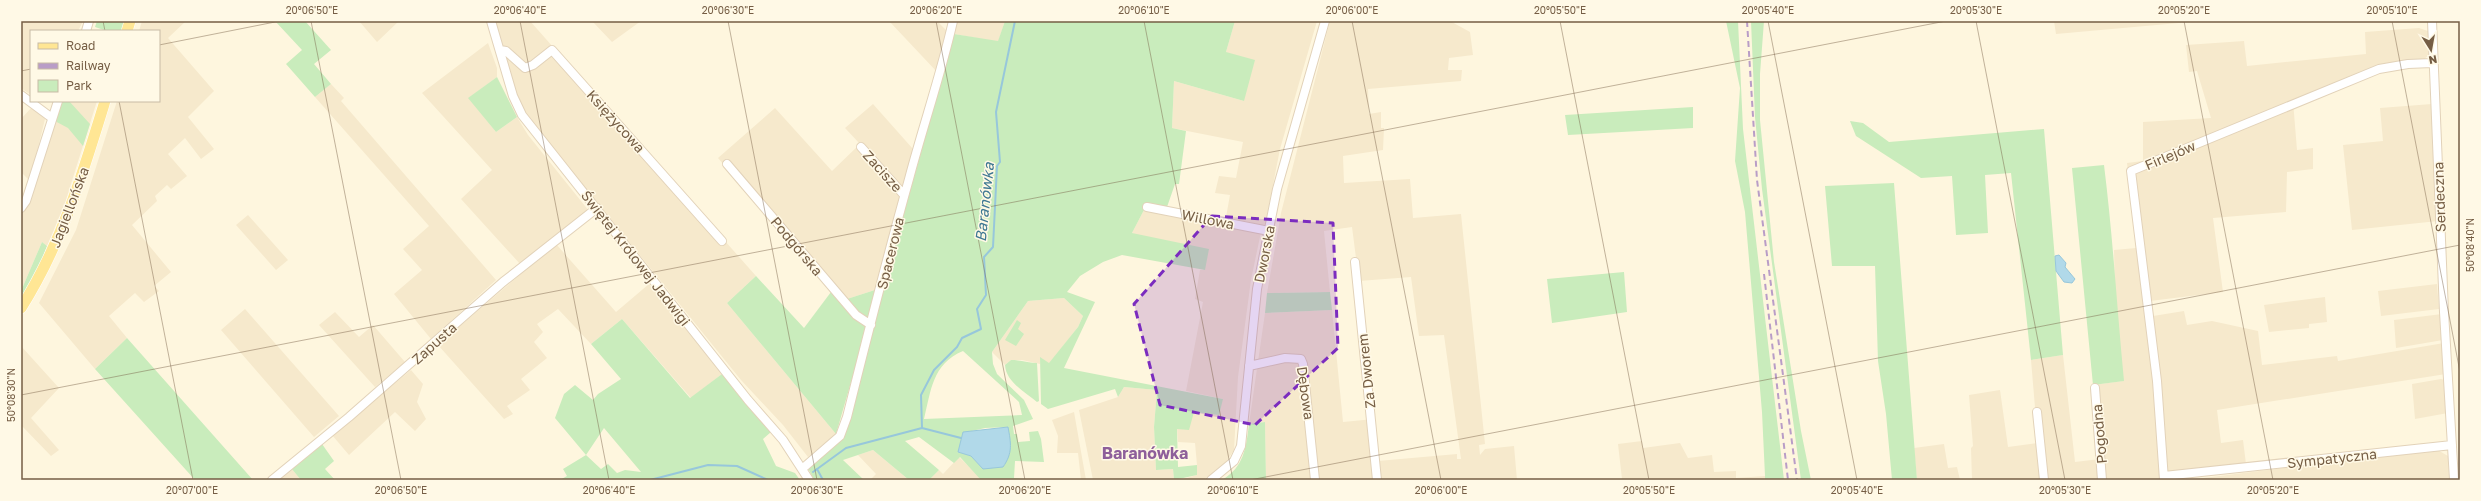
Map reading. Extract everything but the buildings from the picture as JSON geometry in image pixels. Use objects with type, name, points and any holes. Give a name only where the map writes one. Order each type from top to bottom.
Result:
[{"type":"main road","name":"Jagiellońska","points":[[21,308],[42,272],[63,229],[105,102]]},
{"type":"street","name":"Świętej Królowej Jadwigi","points":[[491,21],[513,96],[522,115],[748,400],[783,440],[809,480]]},
{"type":"street","name":"Spacerowa","points":[[802,469],[840,436],[871,325],[904,195],[926,117],[943,65],[953,21]]},
{"type":"street","name":"Dworska","points":[[1211,480],[1234,461],[1241,446],[1257,289],[1277,190],[1325,21]]},
{"type":"street","name":"Serdeczna","points":[[2432,21],[2432,63],[2454,480]]},
{"type":"street","name":"Księżycowa","points":[[500,50],[506,52],[525,68],[533,65],[552,50],[722,241]]},
{"type":"street","name":"Firlejów","points":[[2164,478],[2157,381],[2132,172],[2379,70],[2408,64],[2432,63]]},
{"type":"street","points":[[21,95],[30,102]]},
{"type":"street","points":[[30,102],[52,118]]},
{"type":"street","points":[[21,208],[26,201],[58,102]]},
{"type":"street","name":"Zacisze","points":[[861,147],[904,195]]},
{"type":"street","name":"Podgórska","points":[[727,164],[856,315],[871,325]]},
{"type":"street","name":"Willowa","points":[[1147,207],[1269,231]]},
{"type":"street","name":"Zapusta","points":[[272,480],[354,413],[503,282],[597,208]]},
{"type":"street","name":"Za Dworem","points":[[1355,262],[1377,480]]},
{"type":"street","name":"Dębowa","points":[[1249,366],[1285,358],[1301,359],[1303,364],[1315,480]]},
{"type":"street","name":"Pogodna","points":[[2095,388],[2102,480]]},
{"type":"street","points":[[2037,412],[2044,480]]},
{"type":"street","name":"Sympatyczna","points":[[2164,478],[2452,445]]},
{"type":"highlighted area","points":[[1212,216],[1333,223],[1338,348],[1255,425],[1160,405],[1134,304]]},
{"type":"shaded area","points":[[21,21],[83,21],[78,30],[30,30],[30,94],[21,88]]},
{"type":"shaded area","points":[[142,21],[186,21],[168,38],[214,91],[188,117],[214,149],[201,159],[185,138],[168,154],[187,176],[171,189],[167,185],[155,196],[157,201],[132,225],[171,272],[154,286],[159,291],[144,302],[135,293],[109,316],[127,338],[95,369],[39,303],[76,230],[117,102],[160,102],[160,30],[139,30]]},
{"type":"shaded area","points":[[359,21],[399,21],[377,42]]},
{"type":"shaded area","points":[[494,21],[530,21],[756,276],[727,303],[836,434],[808,457],[783,425],[741,380],[527,116],[516,95]]},
{"type":"shaded area","points":[[592,21],[641,21],[612,42]]},
{"type":"shaded area","points":[[889,21],[937,21],[949,33],[938,73]]},
{"type":"shaded area","points":[[957,21],[1005,21],[998,42],[954,34]]},
{"type":"shaded area","points":[[1235,21],[1317,21],[1280,149],[1265,226],[1226,217],[1230,195],[1215,193],[1219,176],[1236,178],[1243,142],[1172,128],[1174,81],[1244,101],[1226,52]]},
{"type":"shaded area","points":[[1330,21],[1450,21],[1470,32],[1473,55],[1449,58],[1448,70],[1462,70],[1461,81],[1368,89],[1369,114],[1381,112],[1381,128],[1384,128],[1383,150],[1343,156],[1344,183],[1410,179],[1413,218],[1461,214],[1485,444],[1479,445],[1480,455],[1485,449],[1514,446],[1517,480],[1266,480],[1265,422],[1249,424],[1265,313],[1332,310],[1343,422],[1374,419],[1378,461],[1457,454],[1457,459],[1461,459],[1444,335],[1419,336],[1411,277],[1359,281],[1352,227],[1324,231],[1330,292],[1267,293],[1281,213]]},
{"type":"shaded area","points":[[2054,21],[2201,21],[2056,34]]},
{"type":"shaded area","points":[[2419,28],[2428,31],[2429,55],[2423,60],[2395,63],[2293,101],[2297,150],[2313,148],[2313,169],[2287,172],[2286,212],[2213,218],[2223,292],[2150,301],[2153,316],[2184,311],[2187,325],[2212,321],[2258,331],[2262,365],[2337,356],[2338,361],[2444,343],[2446,374],[2217,410],[2221,443],[2243,440],[2246,464],[2161,480],[1972,480],[1971,448],[1973,446],[1969,395],[2000,390],[2008,447],[2038,443],[2031,360],[2063,355],[2075,462],[2100,459],[2093,385],[2123,381],[2115,295],[2114,250],[2136,248],[2127,163],[2143,161],[2143,122],[2211,118],[2197,71],[2189,72],[2186,45],[2244,41],[2247,66],[2366,54],[2365,32]]},
{"type":"shaded area","points":[[488,43],[497,68],[497,77],[469,98],[496,132],[517,117],[528,135],[589,211],[521,265],[461,199],[492,170],[422,93]]},
{"type":"shaded area","points":[[331,84],[344,98],[341,101],[496,280],[431,339],[394,294],[422,270],[403,249],[429,226],[315,97]]},
{"type":"shaded area","points":[[61,102],[97,102],[65,203],[47,246],[42,242],[21,291],[21,214],[30,200]]},
{"type":"shaded area","points":[[873,104],[913,149],[878,289],[847,299],[837,288],[831,292],[718,158],[775,108],[832,171],[860,144],[845,128]]},
{"type":"shaded area","points":[[2432,104],[2438,221],[2352,230],[2343,145],[2383,141],[2380,108]]},
{"type":"shaded area","points":[[32,107],[45,119],[30,181],[21,172],[21,119]]},
{"type":"shaded area","points":[[1145,208],[1261,232],[1251,280],[1238,377],[1234,450],[1224,465],[1203,480],[1179,480],[1197,475],[1197,465],[1195,443],[1178,442],[1177,428],[1194,412],[1223,399],[1186,391],[1203,302],[1195,299],[1200,270],[1205,270],[1132,233]]},
{"type":"shaded area","points":[[248,215],[288,260],[276,270],[236,225]]},
{"type":"shaded area","points":[[556,244],[616,312],[649,284],[722,374],[691,398],[622,319],[591,344],[558,309],[537,324],[543,332],[534,342],[547,358],[521,379],[530,390],[507,406],[513,414],[504,419],[438,345]]},
{"type":"shaded area","points":[[2437,284],[2439,309],[2381,316],[2378,291]]},
{"type":"shaded area","points":[[2325,297],[2327,322],[2309,324],[2309,328],[2269,332],[2264,305]]},
{"type":"shaded area","points":[[1064,298],[1083,316],[1078,327],[1049,364],[1040,358],[1040,364],[1022,360],[1011,360],[1005,365],[992,352],[1028,301]]},
{"type":"shaded area","points":[[245,309],[339,416],[314,437],[221,330]]},
{"type":"shaded area","points":[[335,312],[359,337],[373,325],[405,362],[375,387],[319,325]]},
{"type":"shaded area","points":[[2442,314],[2443,340],[2396,348],[2394,320]]},
{"type":"shaded area","points":[[21,346],[59,388],[31,418],[59,450],[51,456],[21,425]]},
{"type":"shaded area","points":[[411,370],[423,384],[417,402],[426,419],[415,431],[395,412],[349,455],[332,435]]},
{"type":"shaded area","points":[[2441,379],[2445,380],[2448,413],[2415,419],[2412,384]]},
{"type":"shaded area","points":[[1124,387],[1157,390],[1154,427],[1156,470],[1173,469],[1174,480],[1093,480],[1079,410],[1118,397]]},
{"type":"shaded area","points":[[1074,412],[1086,480],[1081,480],[1078,453],[1057,453],[1058,436],[1052,420]]},
{"type":"shaded area","points":[[1642,441],[1643,448],[1680,443],[1688,458],[1712,455],[1714,472],[1736,471],[1736,478],[1765,476],[1765,480],[1613,480],[1622,479],[1618,444]]},
{"type":"shaded area","points":[[1944,444],[1948,468],[1957,467],[1960,480],[1917,480],[1914,448]]},
{"type":"shaded area","points":[[2436,449],[2448,456],[2449,480],[2187,480]]},
{"type":"shaded area","points":[[873,450],[909,480],[870,480],[876,474],[858,455]]},
{"type":"shaded area","points":[[959,457],[982,479],[929,480],[939,470],[943,474]]},
{"type":"shaded area","points":[[291,468],[301,480],[277,480]]},
{"type":"green space","points":[[97,21],[125,21],[122,30],[104,30],[95,27]]},
{"type":"green space","points":[[275,21],[305,21],[331,50],[314,64],[331,84],[315,97],[286,64],[302,50]]},
{"type":"green space","points":[[1005,21],[1235,21],[1226,52],[1255,60],[1244,101],[1174,81],[1172,128],[1186,131],[1179,184],[1175,184],[1167,207],[1145,208],[1132,233],[1209,249],[1205,270],[1122,255],[1103,262],[1080,276],[1067,292],[1095,302],[1064,368],[1223,399],[1219,415],[1194,412],[1189,430],[1177,429],[1178,467],[1197,465],[1197,475],[1174,480],[1173,469],[1156,470],[1154,427],[1157,390],[1124,387],[1118,397],[1115,389],[1048,409],[1041,404],[1040,357],[1049,363],[1078,327],[1083,316],[1064,298],[1028,301],[992,352],[993,364],[997,374],[1024,400],[1033,419],[1013,426],[1014,434],[1017,434],[1018,442],[1030,441],[1029,432],[1038,431],[1041,439],[1044,462],[1015,461],[1014,478],[1039,480],[981,480],[960,457],[954,463],[919,437],[905,441],[939,470],[929,480],[909,480],[873,450],[843,460],[864,480],[814,480],[808,468],[843,438],[954,34],[998,41]],"holes":[[[963,351],[1019,402],[1022,415],[924,419],[934,379],[945,363]],[[1008,427],[983,469],[971,456],[958,452],[963,433],[985,428]]]},
{"type":"green space","points":[[1726,21],[1738,21],[1743,129],[1784,480],[1765,480],[1762,412],[1745,212],[1735,161],[1740,88]]},
{"type":"green space","points":[[1751,21],[1764,21],[1760,74],[1760,120],[1774,262],[1801,431],[1811,480],[1801,480],[1762,189],[1755,117]]},
{"type":"green space","points":[[497,77],[517,117],[496,132],[468,98]]},
{"type":"green space","points":[[61,102],[70,102],[90,124],[83,146],[68,128],[53,120]]},
{"type":"green space","points":[[1693,107],[1693,128],[1568,135],[1565,115]]},
{"type":"green space","points":[[1850,121],[1863,123],[1889,142],[2044,129],[2063,355],[2031,360],[2011,173],[1985,175],[1988,233],[1956,235],[1952,176],[1921,178],[1856,136]]},
{"type":"green space","points":[[2104,165],[2124,381],[2093,385],[2072,168]]},
{"type":"green space","points":[[1894,183],[1917,480],[1892,480],[1886,414],[1878,361],[1875,266],[1832,266],[1825,186]]},
{"type":"green space","points":[[42,242],[47,246],[37,273],[21,299],[21,291]]},
{"type":"green space","points":[[1624,272],[1627,312],[1552,323],[1547,279]]},
{"type":"green space","points":[[756,276],[804,328],[831,292],[837,288],[847,299],[878,289],[836,434],[727,303]]},
{"type":"green space","points":[[1330,292],[1332,310],[1265,313],[1267,293]]},
{"type":"green space","points":[[622,319],[690,398],[722,374],[771,432],[763,439],[776,466],[795,473],[800,480],[560,480],[567,476],[563,469],[586,455],[555,418],[564,394],[575,385],[593,400],[598,394],[621,379],[591,344]],"holes":[[[604,428],[641,472],[625,470],[617,473],[608,464],[601,469],[586,455]]]},
{"type":"green space","points":[[1017,320],[1021,323],[1018,329],[1024,334],[1016,346],[1005,340]]},
{"type":"green space","points":[[127,338],[253,480],[195,480],[95,369]]},
{"type":"green space","points":[[1011,360],[1037,363],[1039,401],[1037,402],[1012,382],[1006,371],[1005,365]]},
{"type":"green space","points":[[1265,422],[1266,480],[1222,480],[1235,469],[1243,456],[1249,424]]},
{"type":"green space","points":[[322,444],[334,461],[325,469],[335,480],[301,480],[291,468]]},
{"type":"water","points":[[2059,255],[2066,263],[2065,267],[2075,279],[2072,283],[2064,282],[2056,271],[2055,256]]},
{"type":"water","points":[[1008,427],[1010,452],[1003,467],[983,469],[971,456],[958,452],[963,432]]},
{"type":"waterway","name":"Baranówka","points":[[813,472],[846,448],[922,428],[921,395],[934,370],[957,347],[962,338],[981,329],[977,309],[986,295],[984,257],[993,247],[997,166],[1000,162],[996,112],[1015,21]]},
{"type":"waterway","points":[[922,428],[961,438]]},
{"type":"waterway","name":"Baranówka","points":[[650,480],[708,465],[737,466],[768,480]]},
{"type":"waterway","points":[[817,469],[823,480]]},
{"type":"railway","points":[[1747,21],[1757,180],[1797,480]]},
{"type":"railway","points":[[1764,274],[1788,480]]},
{"type":"district","name":"Baranówka","points":[[1145,453]]}]
